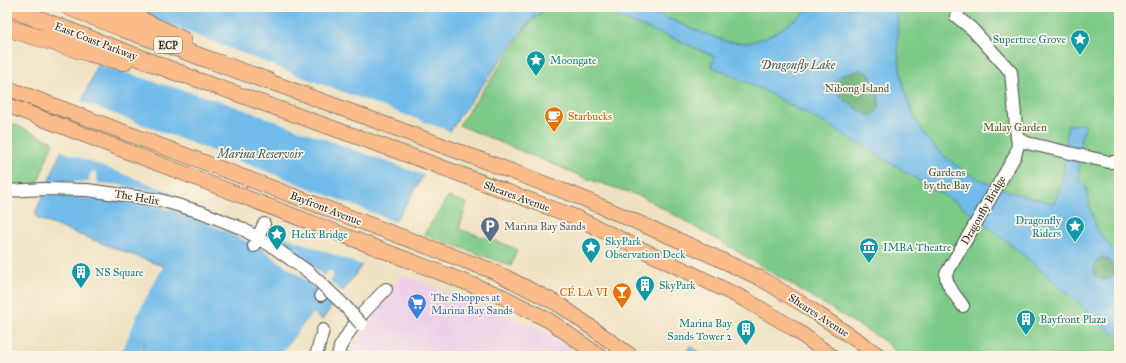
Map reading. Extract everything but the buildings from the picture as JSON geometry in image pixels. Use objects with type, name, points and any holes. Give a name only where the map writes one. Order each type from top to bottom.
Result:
[{"type":"highway","name":"East Coast Parkway","points":[[7,7],[184,74]]},
{"type":"highway","name":"East Coast Parkway","points":[[69,7],[124,29],[268,81]]},
{"type":"highway","points":[[110,7],[141,20],[268,81]]},
{"type":"highway","points":[[7,28],[89,53],[180,75],[184,74]]},
{"type":"main road","name":"Sheares Avenue","points":[[184,74],[575,217],[746,300],[793,328],[831,356]]},
{"type":"main road","name":"Sheares Avenue","points":[[268,81],[582,198],[687,244],[760,278],[808,307],[879,356]]},
{"type":"main road","name":"Bayfront Avenue","points":[[7,88],[495,272],[560,305],[631,356]]},
{"type":"main road","name":"Bayfront Avenue","points":[[7,105],[488,290],[550,321],[599,356]]},
{"type":"street","points":[[960,7],[956,16],[972,29],[1011,72],[1017,138],[1026,143],[1109,162],[1118,162],[1119,164]]},
{"type":"street","name":"Dragonfly Bridge","points":[[963,306],[949,286],[946,279],[946,274],[1014,156],[1018,145],[1017,138]]},
{"type":"street","name":"The Helix","points":[[7,190],[44,189],[94,195],[160,200],[178,210],[201,212],[241,228],[256,242],[275,248],[305,269],[324,292],[344,305],[361,324]]},
{"type":"street","points":[[256,242],[264,224]]},
{"type":"street","points":[[338,356],[340,347],[351,329],[364,312],[386,289]]},
{"type":"street","points":[[316,356],[323,330]]},
{"type":"shaded area","points":[[401,274],[551,333],[581,356],[354,356],[355,344]]},
{"type":"green space","name":"Gardens by the Bay","points":[[548,7],[1119,7],[1119,356],[900,356],[883,340],[730,247],[643,197],[588,179],[459,125],[531,21]]},
{"type":"green space","name":"Nibong Island","points":[[860,70],[869,73],[879,98],[879,108],[872,116],[865,114],[845,101],[835,91],[834,82],[841,75]]},
{"type":"green space","points":[[7,121],[53,142],[38,185],[7,192]]},
{"type":"green space","points":[[448,197],[467,203],[459,229],[507,245],[517,250],[511,266],[424,234]]},
{"type":"green space","points":[[1103,257],[1110,261],[1115,269],[1110,278],[1101,280],[1095,277],[1094,268],[1097,260]]},
{"type":"water","name":"Marina Reservoir","points":[[119,7],[548,7],[530,21],[459,117],[403,209],[322,320],[312,313],[279,356],[140,356],[165,267],[38,219],[35,214],[94,73]]},
{"type":"water","name":"Dragonfly Lake","points":[[590,7],[640,7],[728,42],[748,43],[767,37],[780,30],[813,7],[898,7],[897,25],[899,62],[903,82],[914,118],[935,147],[956,165],[973,176],[1006,190],[1054,203],[1063,175],[1067,125],[1086,124],[1081,138],[1079,154],[1079,183],[1086,186],[1090,208],[1097,230],[1119,256],[1119,339],[1021,253],[960,205],[835,129],[759,88],[711,66],[715,57],[678,40]],"holes":[[[860,70],[869,73],[879,98],[879,107],[877,112],[872,116],[865,114],[845,101],[836,91],[835,82],[841,75]],[[1103,257],[1110,261],[1115,269],[1113,275],[1105,280],[1095,277],[1094,268],[1097,260]]]},
{"type":"water","points":[[691,346],[704,356],[682,356]]},
{"type":"pier","points":[[117,7],[134,11],[305,78],[452,132],[426,176],[223,102],[96,64]]},
{"type":"pier","points":[[80,101],[396,222],[364,266],[270,231],[266,235],[297,254],[324,276],[328,271],[333,271],[333,277],[330,281],[344,294],[335,307],[305,280],[262,249],[184,213],[146,203],[41,194],[46,182],[89,182],[89,176],[93,171],[97,174],[98,183],[121,185],[171,195],[171,192],[59,150]]},
{"type":"pier","points":[[312,313],[317,316],[316,318],[312,316],[282,356],[279,356]]},
{"type":"waterway","name":"Marina Reservoir","points":[[129,356],[146,315],[168,274]]},
{"type":"place","name":"Supertree Grove","points":[[1080,56]]},
{"type":"place","name":"Moongate","points":[[536,77]]},
{"type":"place","name":"Starbucks","points":[[554,133]]},
{"type":"place","name":"Marina Bay Sands","points":[[490,243]]},
{"type":"place","name":"Dragonfly Riders","points":[[1075,243]]},
{"type":"place","name":"Helix Bridge","points":[[277,251]]},
{"type":"place","name":"SkyPark Observation Deck","points":[[591,264]]},
{"type":"place","name":"IMBA Theatre","points":[[869,264]]},
{"type":"place","name":"NS Square","points":[[81,289]]},
{"type":"place","name":"SkyPark","points":[[645,302]]},
{"type":"place","name":"CÉ LA VI","points":[[622,309]]},
{"type":"place","name":"The Shoppes at Marina Bay Sands","points":[[417,320]]},
{"type":"place","name":"Bayfront Plaza","points":[[1026,336]]},
{"type":"place","name":"Marina Bay Sands Tower 2","points":[[746,346]]},
{"type":"park label","name":"Malay Garden","points":[[1015,127]]}]
